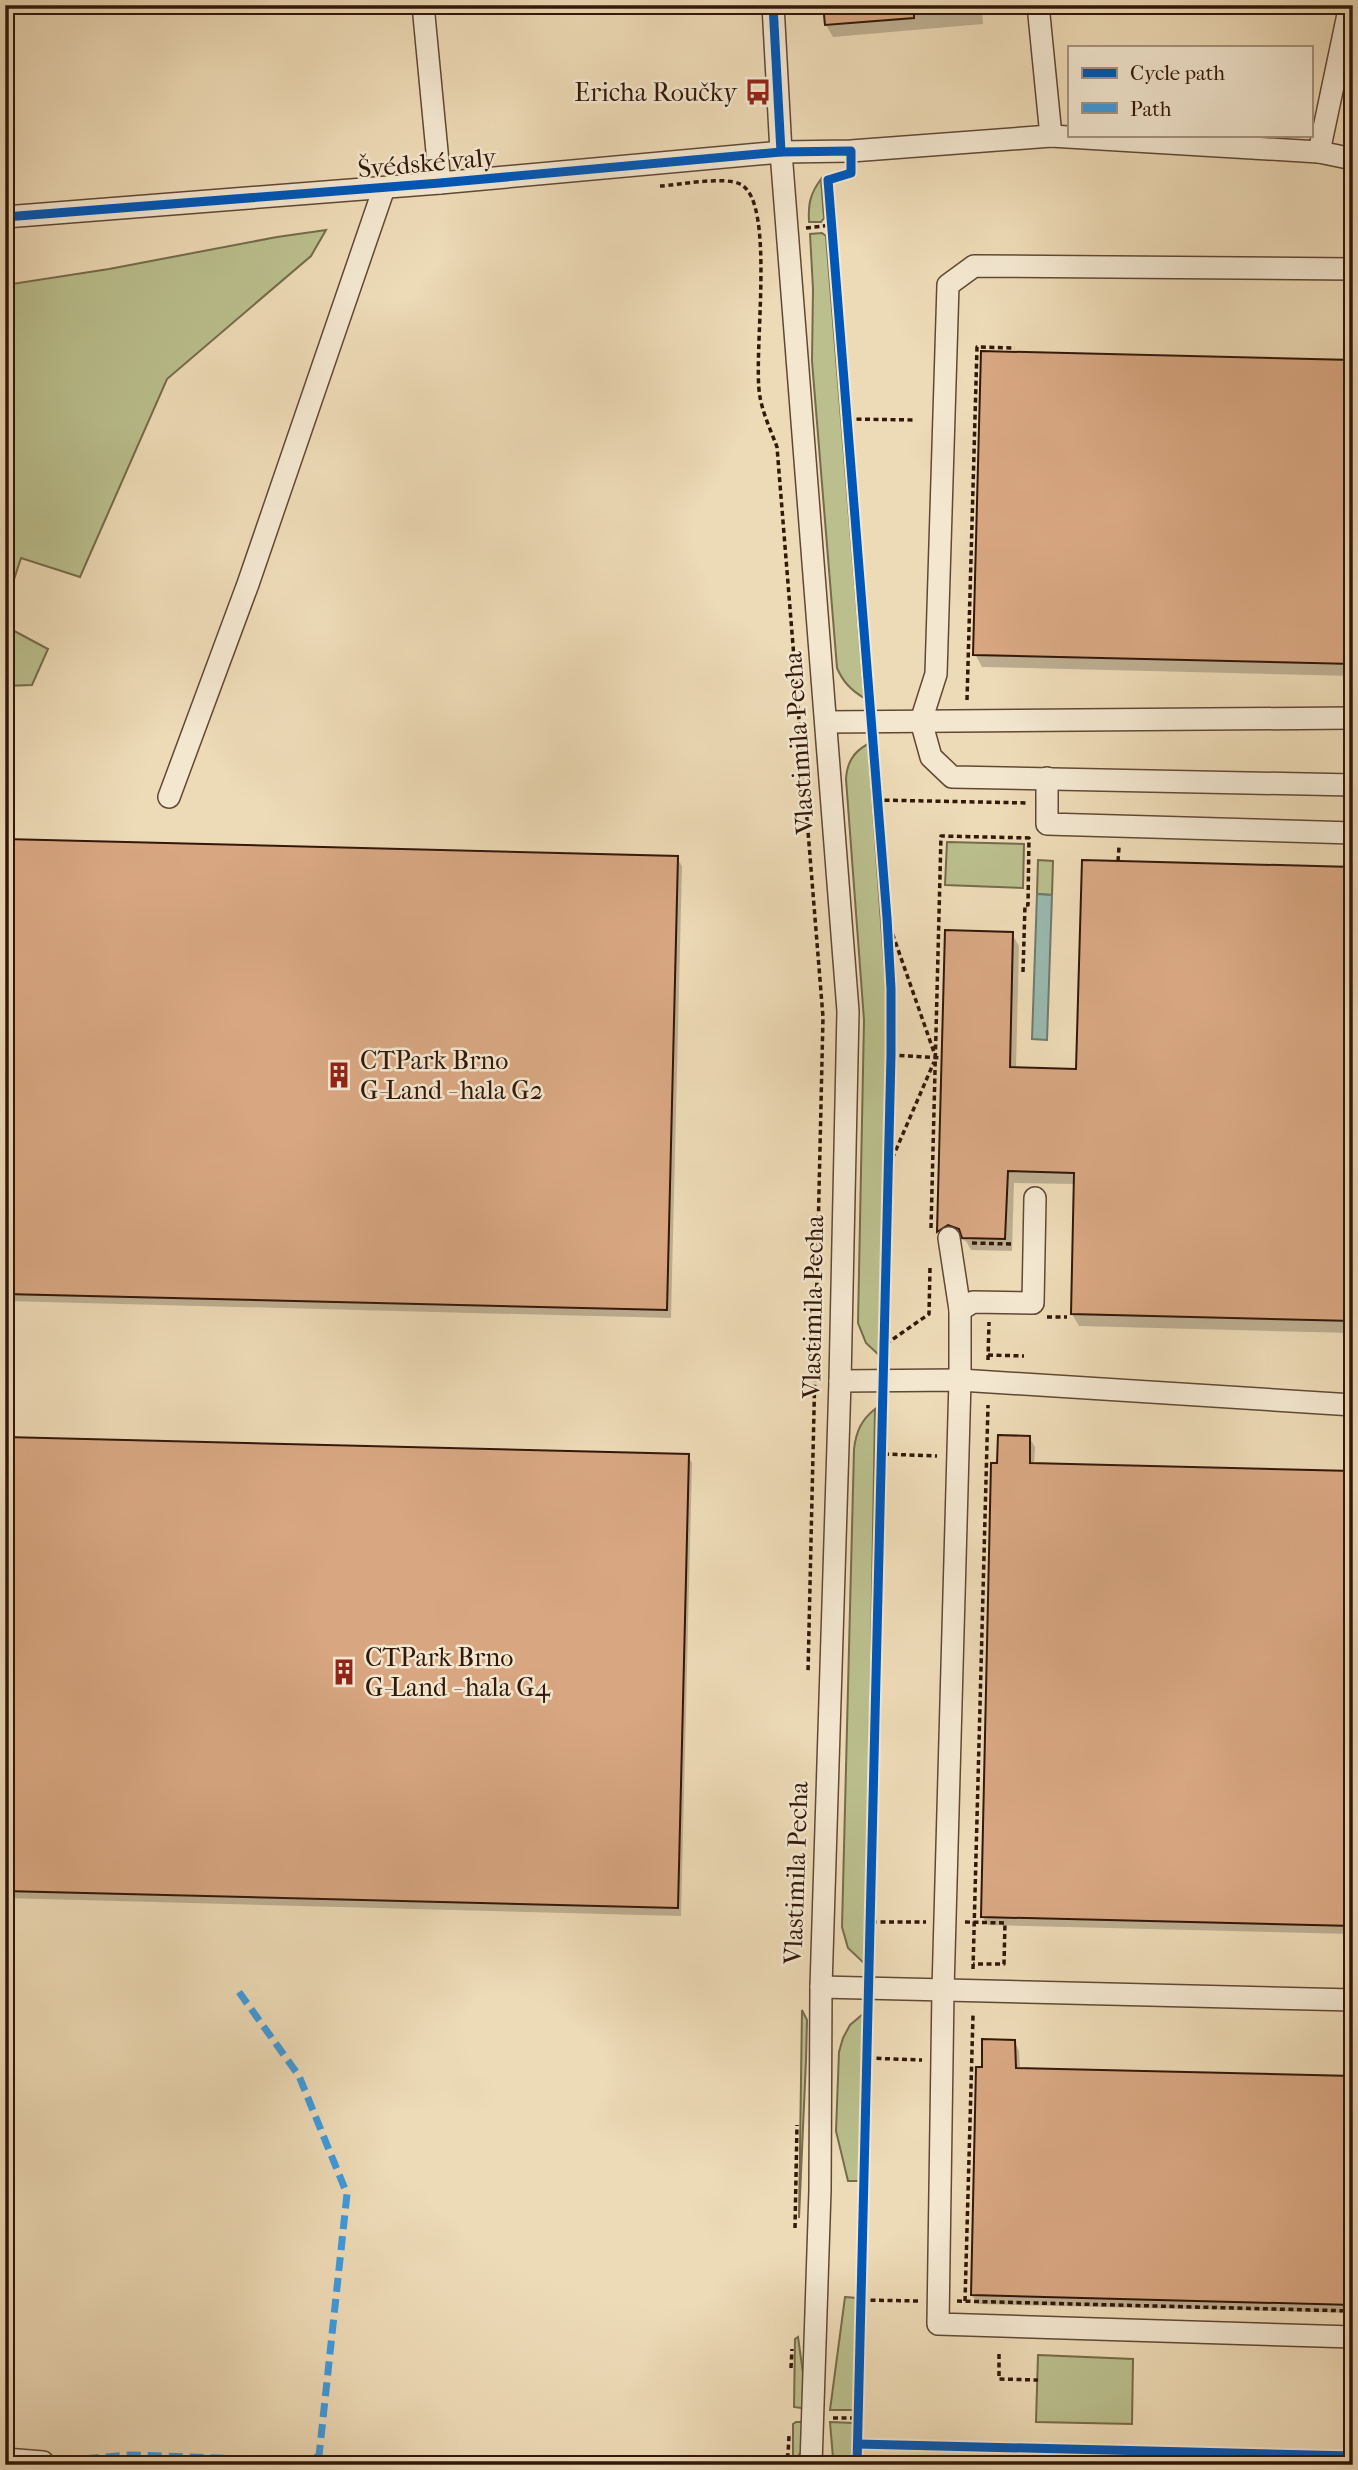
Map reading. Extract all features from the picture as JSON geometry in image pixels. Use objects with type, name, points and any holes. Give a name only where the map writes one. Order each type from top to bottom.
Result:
[{"type":"street","points":[[424,5],[439,183]]},
{"type":"street","points":[[773,5],[781,152]]},
{"type":"street","points":[[1038,5],[1051,136]]},
{"type":"street","points":[[1320,152],[1350,16]]},
{"type":"street","name":"Švédské valy","points":[[5,217],[384,188],[781,152],[851,151],[1051,136],[1320,152],[1353,159]]},
{"type":"street","name":"Vlastimila Pecha","points":[[781,152],[848,1011],[840,1381],[821,1987],[820,2190],[811,2465]]},
{"type":"street","points":[[169,797],[248,584],[384,188]]},
{"type":"street","points":[[1353,269],[974,267],[948,285],[936,674],[921,721],[931,757],[952,777],[1353,785]]},
{"type":"street","points":[[825,722],[1353,718]]},
{"type":"street","points":[[1047,778],[1047,824],[1353,833]]},
{"type":"street","points":[[960,1310],[973,1302],[1033,1303],[1035,1198]]},
{"type":"street","points":[[949,1240],[960,1310],[960,1380],[943,1990],[938,2323],[1353,2337]]},
{"type":"street","points":[[840,1381],[960,1380],[1353,1405]]},
{"type":"street","points":[[821,1987],[1353,2000]]},
{"type":"street","points":[[5,2459],[43,2462]]},
{"type":"path","points":[[656,187],[725,181],[740,183],[756,202],[762,268],[758,338],[760,396],[776,447],[823,1017],[807,1685]]},
{"type":"path","points":[[830,214],[832,239]]},
{"type":"path","points":[[967,700],[977,347],[1015,348]]},
{"type":"path","points":[[846,405],[849,433]]},
{"type":"path","points":[[848,419],[916,420]]},
{"type":"path","points":[[875,787],[878,813]]},
{"type":"path","points":[[876,800],[1030,803]]},
{"type":"path","points":[[1023,972],[1030,827]]},
{"type":"path","points":[[1013,1237],[1012,1245],[949,1240],[931,1242],[941,836],[1042,838]]},
{"type":"path","points":[[1118,861],[1119,841]]},
{"type":"path","points":[[886,905],[889,954]]},
{"type":"path","points":[[887,918],[936,1057],[889,1166]]},
{"type":"path","points":[[891,1042],[891,1069]]},
{"type":"path","points":[[891,1055],[942,1058]]},
{"type":"path","points":[[889,1180],[890,1138]]},
{"type":"path","points":[[886,1344],[929,1314],[930,1266]]},
{"type":"path","points":[[988,1366],[989,1315]]},
{"type":"path","points":[[885,1381],[886,1330]]},
{"type":"path","points":[[989,1355],[1024,1356]]},
{"type":"path","points":[[974,1922],[1005,1923],[1004,1964],[973,1967],[974,1922],[975,1909],[988,1405]]},
{"type":"path","points":[[883,1467],[884,1441]]},
{"type":"path","points":[[884,1454],[946,1456]]},
{"type":"path","points":[[872,1908],[872,1935]]},
{"type":"path","points":[[975,1909],[981,1909]]},
{"type":"path","points":[[987,1917],[987,1923]]},
{"type":"path","points":[[872,1922],[934,1922]]},
{"type":"path","points":[[965,2301],[968,2289],[973,2015]]},
{"type":"path","points":[[868,2071],[869,2044]]},
{"type":"path","points":[[868,2058],[931,2060]]},
{"type":"path","points":[[795,2228],[797,2117]]},
{"type":"path","points":[[978,2295],[978,2301]]},
{"type":"path","points":[[861,2313],[862,2298],[925,2301]]},
{"type":"path","points":[[951,2301],[1353,2311]]},
{"type":"path","points":[[999,2354],[999,2379],[1038,2381]]},
{"type":"path","points":[[858,2431],[859,2404]]},
{"type":"path","points":[[821,2418],[859,2417]]},
{"type":"path","points":[[782,2465],[788,2454],[789,2429]]},
{"type":"green space","points":[[821,179],[824,218],[821,222],[809,222],[810,199]]},
{"type":"green space","points":[[326,230],[311,256],[167,379],[80,577],[21,558],[5,607],[5,285]]},
{"type":"green space","points":[[822,233],[826,236],[864,698],[848,685],[837,668],[812,361],[813,289],[810,234]]},
{"type":"green space","points":[[5,626],[48,649],[32,685],[5,686]]},
{"type":"green space","points":[[868,744],[888,1018],[880,1356],[866,1343],[858,1323],[864,1020],[846,779],[852,758]]},
{"type":"green space","points":[[947,842],[1024,844],[1023,888],[945,885]]},
{"type":"green space","points":[[1038,860],[1053,861],[1052,895],[1037,894]]},
{"type":"green space","points":[[875,1409],[866,1965],[848,1948],[842,1927],[854,1449],[860,1427]]},
{"type":"green space","points":[[802,2010],[807,2020],[799,2218]]},
{"type":"green space","points":[[863,2014],[859,2181],[848,2181],[836,2131],[839,2052],[850,2025]]},
{"type":"green space","points":[[845,2297],[857,2298],[854,2410],[830,2410]]},
{"type":"green space","points":[[798,2337],[808,2409],[794,2407],[795,2339]]},
{"type":"green space","points":[[1038,2355],[1133,2359],[1132,2424],[1036,2422]]},
{"type":"green space","points":[[809,2422],[804,2448],[792,2465],[787,2465],[793,2457],[793,2424]]},
{"type":"green space","points":[[830,2422],[853,2423],[852,2465],[837,2465],[833,2458]]},
{"type":"water","points":[[1037,894],[1052,895],[1047,1040],[1032,1039]]},
{"type":"building","points":[[823,5],[914,5],[914,18],[825,25]]},
{"type":"building","points":[[981,351],[1353,360],[1353,664],[973,655]]},
{"type":"building","name":"CTPark Brno G-Land - hala G2","points":[[5,839],[678,856],[667,1310],[5,1294]]},
{"type":"building","points":[[1082,860],[1353,867],[1353,1321],[1071,1314],[1074,1173],[1008,1171],[1005,1239],[962,1238],[959,1229],[948,1225],[937,1232],[945,930],[1013,932],[1010,1067],[1076,1069]]},
{"type":"building","points":[[998,1435],[1030,1436],[1030,1463],[1353,1471],[1353,1926],[981,1917],[991,1463],[997,1463]]},
{"type":"building","name":"CTPark Brno G-Land - hala G4","points":[[5,1437],[689,1454],[678,1908],[5,1891]]},
{"type":"building","points":[[982,2039],[1015,2040],[1016,2068],[1353,2076],[1353,2305],[971,2295],[976,2067],[982,2067]]},
{"type":"marked path","points":[[239,1992],[299,2076],[347,2194],[319,2456],[325,2465]]},
{"type":"marked path","points":[[43,2462],[130,2455],[303,2461],[319,2456]]},
{"type":"cycle path","points":[[773,5],[781,152]]},
{"type":"cycle path","points":[[5,217],[440,183],[781,152],[851,151],[851,173],[828,180],[891,989],[857,2465]]},
{"type":"cycle path","points":[[858,2444],[1353,2456]]},
{"type":"place","name":"Ericha Roučky","points":[[758,92]]},
{"type":"place","name":"CTPark Brno G-Land - hala G2","points":[[339,1075]]},
{"type":"place","name":"CTPark Brno G-Land - hala G4","points":[[344,1672]]}]
